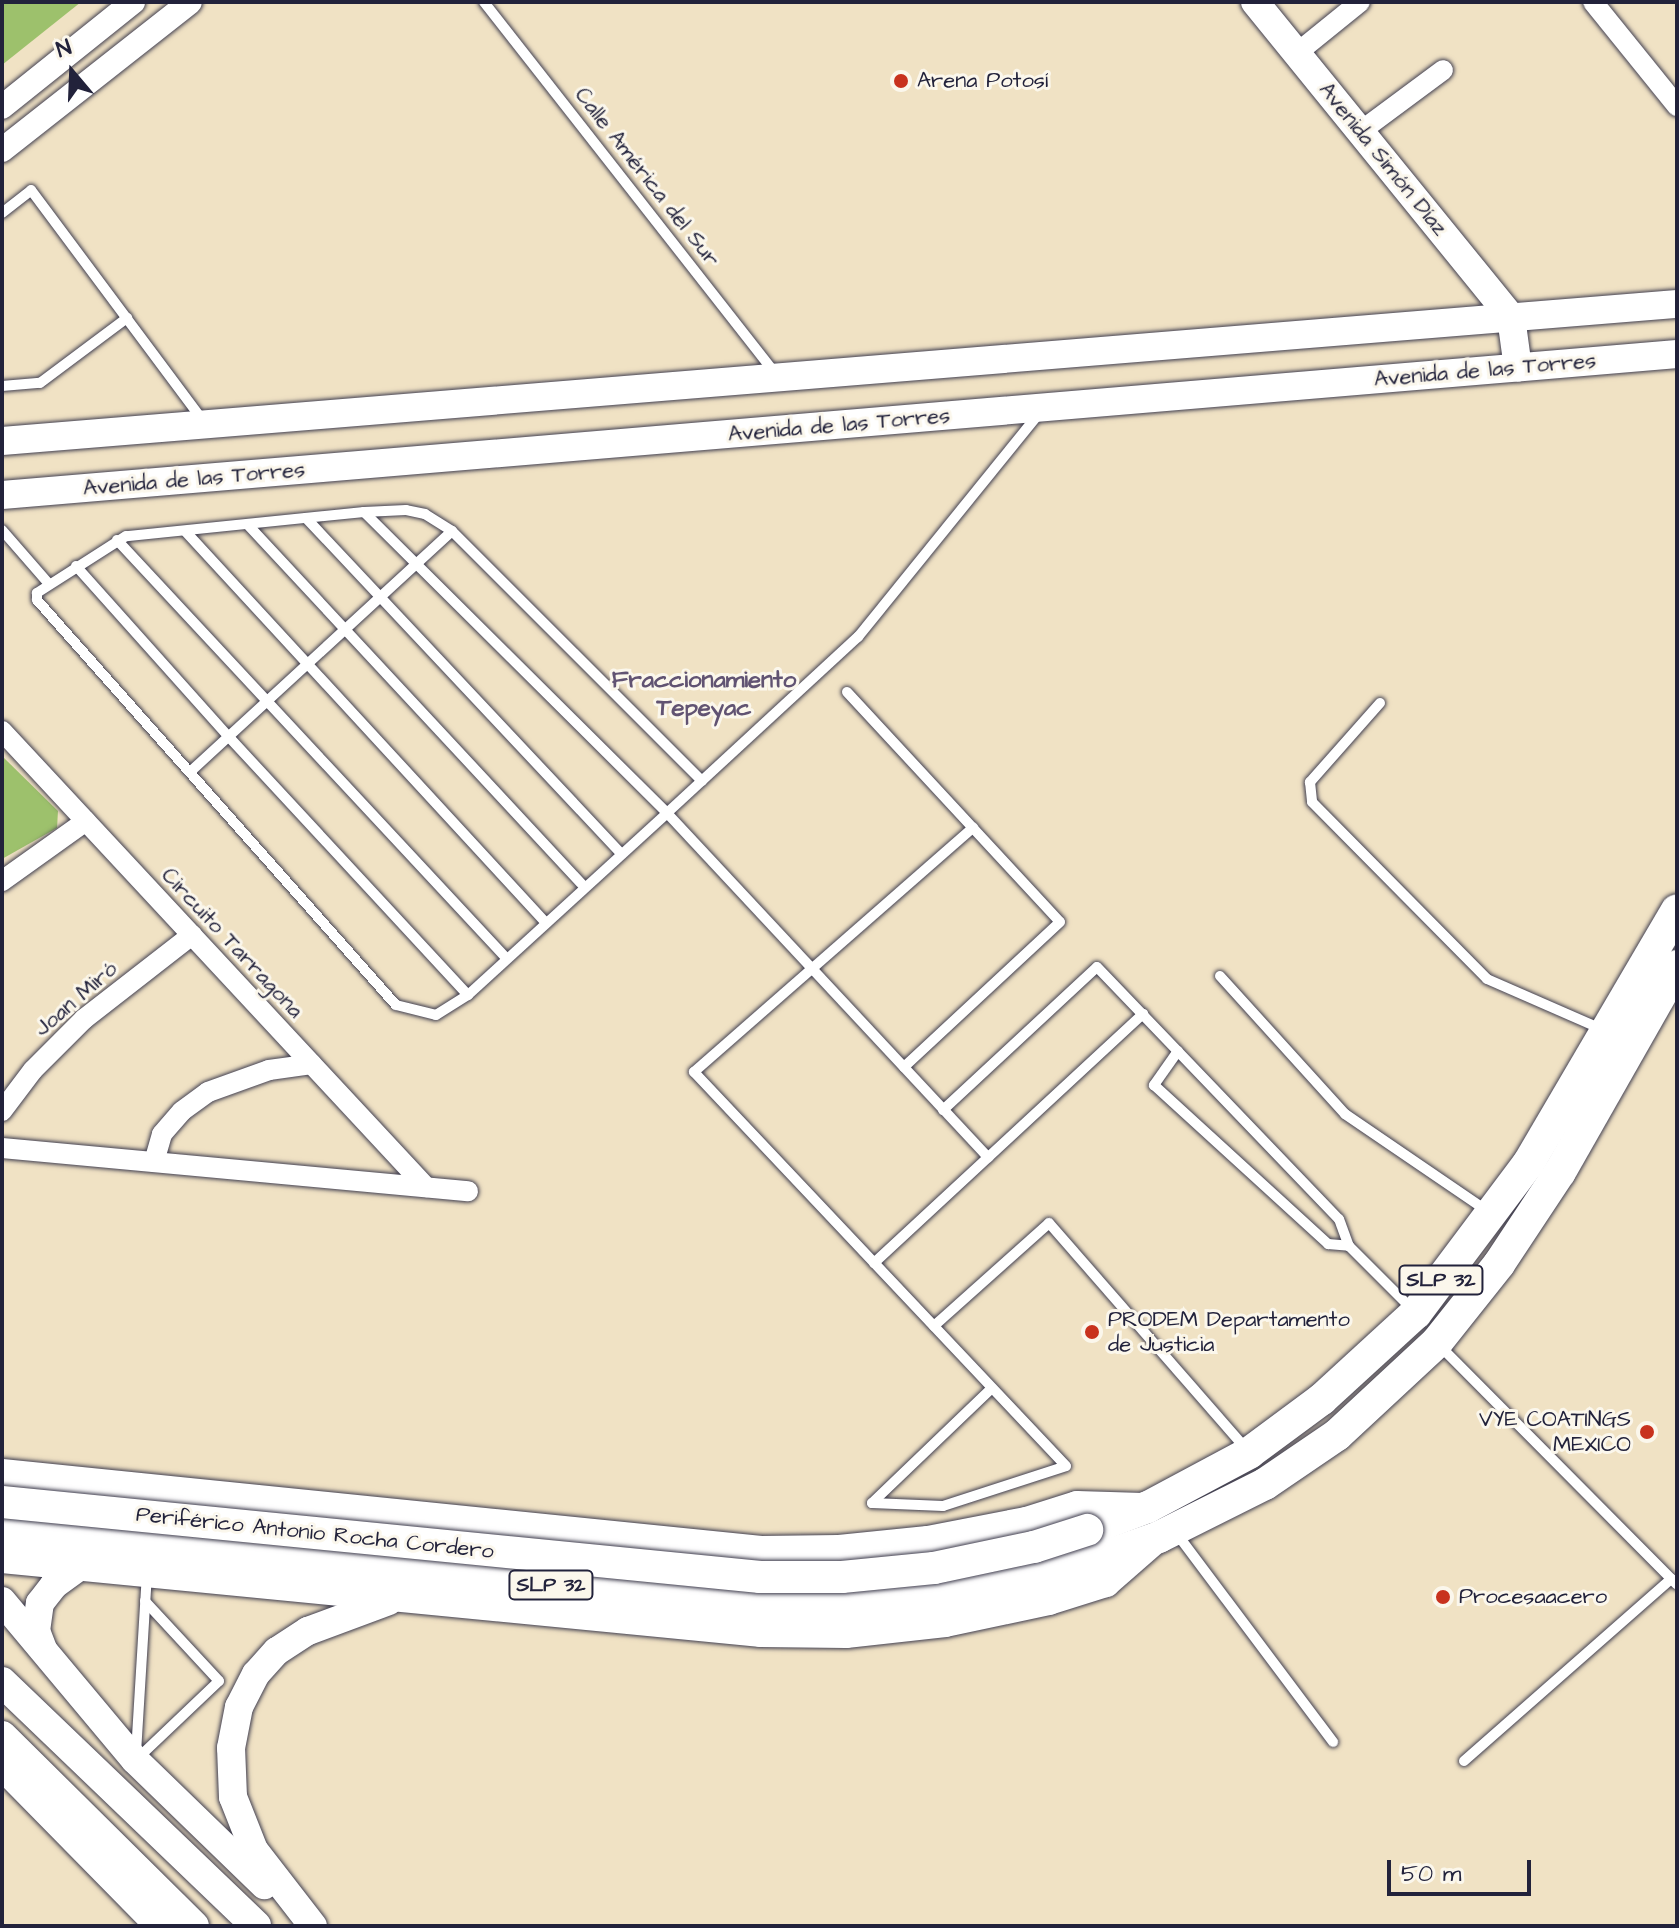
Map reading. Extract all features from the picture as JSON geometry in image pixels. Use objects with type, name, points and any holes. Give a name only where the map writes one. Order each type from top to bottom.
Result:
[{"type":"highway","name":"Periférico Antonio Rocha Cordero","points":[[1160,1525],[1322,1399],[1416,1313],[1528,1164],[1677,910]]},
{"type":"highway","name":"Periférico Antonio Rocha Cordero","points":[[2,1502],[760,1577],[842,1577],[934,1568],[1034,1547],[1092,1544],[1160,1525],[1265,1484],[1337,1435],[1437,1342],[1499,1264],[1560,1172],[1677,966]]},
{"type":"highway","name":"Periférico Antonio Rocha Cordero","points":[[2,1530],[774,1606],[844,1607],[940,1598],[1042,1576],[1092,1544]]},
{"type":"main road","name":"Avenida Simón Díaz","points":[[1255,2],[1511,317]]},
{"type":"main road","points":[[2,441],[1677,304]]},
{"type":"main road","points":[[1511,317],[1518,368]]},
{"type":"main road","name":"Avenida de las Torres","points":[[2,495],[1677,354]]},
{"type":"main road","points":[[2,1473],[761,1550],[839,1549],[928,1540],[1026,1521],[1077,1505],[1160,1525],[1106,1583],[945,1623],[846,1634],[761,1633],[2,1559]]},
{"type":"main road","points":[[2,1502],[13,1491],[49,1477]]},
{"type":"main road","points":[[2,1546],[13,1556],[32,1561]]},
{"type":"main road","points":[[44,1653],[36,1631],[40,1603],[54,1585],[80,1566]]},
{"type":"main road","points":[[313,1926],[254,1850],[233,1797],[231,1748],[239,1707],[256,1674],[277,1651],[320,1626],[401,1597]]},
{"type":"main road","points":[[2,1601],[135,1760],[306,1926]]},
{"type":"main road","points":[[2,1682],[256,1926]]},
{"type":"main road","points":[[2,1736],[194,1926]]},
{"type":"main road","points":[[2,1766],[159,1926]]},
{"type":"street","points":[[2,107],[133,2]]},
{"type":"street","points":[[2,150],[190,2]]},
{"type":"street","points":[[1297,53],[1360,2]]},
{"type":"street","points":[[1593,2],[1677,106]]},
{"type":"street","points":[[1361,131],[1443,70]]},
{"type":"street","name":"Circuito Tarragona","points":[[2,731],[426,1187]]},
{"type":"street","points":[[2,881],[86,821]]},
{"type":"street","name":"Joan Miró","points":[[2,1111],[33,1070],[84,1019],[192,935]]},
{"type":"street","points":[[154,1162],[162,1134],[182,1111],[208,1092],[269,1070],[312,1064]]},
{"type":"street","points":[[2,1148],[468,1191]]},
{"type":"lane","name":"Calle América del Sur","points":[[484,2],[779,377]]},
{"type":"lane","points":[[2,213],[31,190],[206,424]]},
{"type":"lane","points":[[2,386],[40,383],[127,318]]},
{"type":"lane","points":[[702,781],[452,531],[425,514],[406,510],[364,512],[117,540],[37,593],[37,600],[396,1005],[436,1015],[468,995],[702,781],[858,637],[1044,407]]},
{"type":"lane","points":[[364,512],[667,813],[988,1157]]},
{"type":"lane","points":[[306,518],[621,854]]},
{"type":"lane","points":[[249,526],[585,887]]},
{"type":"lane","points":[[2,530],[49,584]]},
{"type":"lane","points":[[190,772],[452,531]]},
{"type":"lane","points":[[186,532],[546,923]]},
{"type":"lane","points":[[117,540],[507,959]]},
{"type":"lane","points":[[76,566],[228,736],[468,995]]},
{"type":"lane","points":[[847,692],[1060,922],[904,1067]]},
{"type":"lane","points":[[1380,703],[1310,782],[1312,802],[1487,979],[1607,1032]]},
{"type":"lane","points":[[973,828],[694,1072],[1066,1466],[943,1506],[872,1503],[992,1388]]},
{"type":"lane","points":[[943,1110],[1097,967],[1339,1219],[1349,1246],[1416,1313]]},
{"type":"lane","points":[[1220,976],[1345,1114],[1492,1214]]},
{"type":"lane","points":[[874,1263],[1143,1014]]},
{"type":"lane","points":[[1178,1051],[1154,1085],[1328,1244],[1349,1246]]},
{"type":"lane","points":[[934,1326],[1049,1223],[1249,1453]]},
{"type":"lane","points":[[1437,1342],[1674,1582],[1464,1761]]},
{"type":"lane","points":[[1160,1525],[1333,1742]]},
{"type":"lane","points":[[135,1760],[147,1572]]},
{"type":"lane","points":[[135,1760],[219,1681],[145,1601]]},
{"type":"green space","points":[[2,2],[81,2],[2,65]]},
{"type":"green space","points":[[2,756],[58,811],[57,828],[2,859]]},
{"type":"place","name":"Arena Potosí","points":[[901,81]]},
{"type":"place","name":"PRODEM Departamento de Justicia","points":[[1092,1332]]},
{"type":"place","name":"VYE COATINGS MEXICO","points":[[1647,1432]]},
{"type":"place","name":"Procesaacero","points":[[1443,1597]]},
{"type":"district","name":"Fraccionamiento Tepeyac","points":[[704,695]]}]
